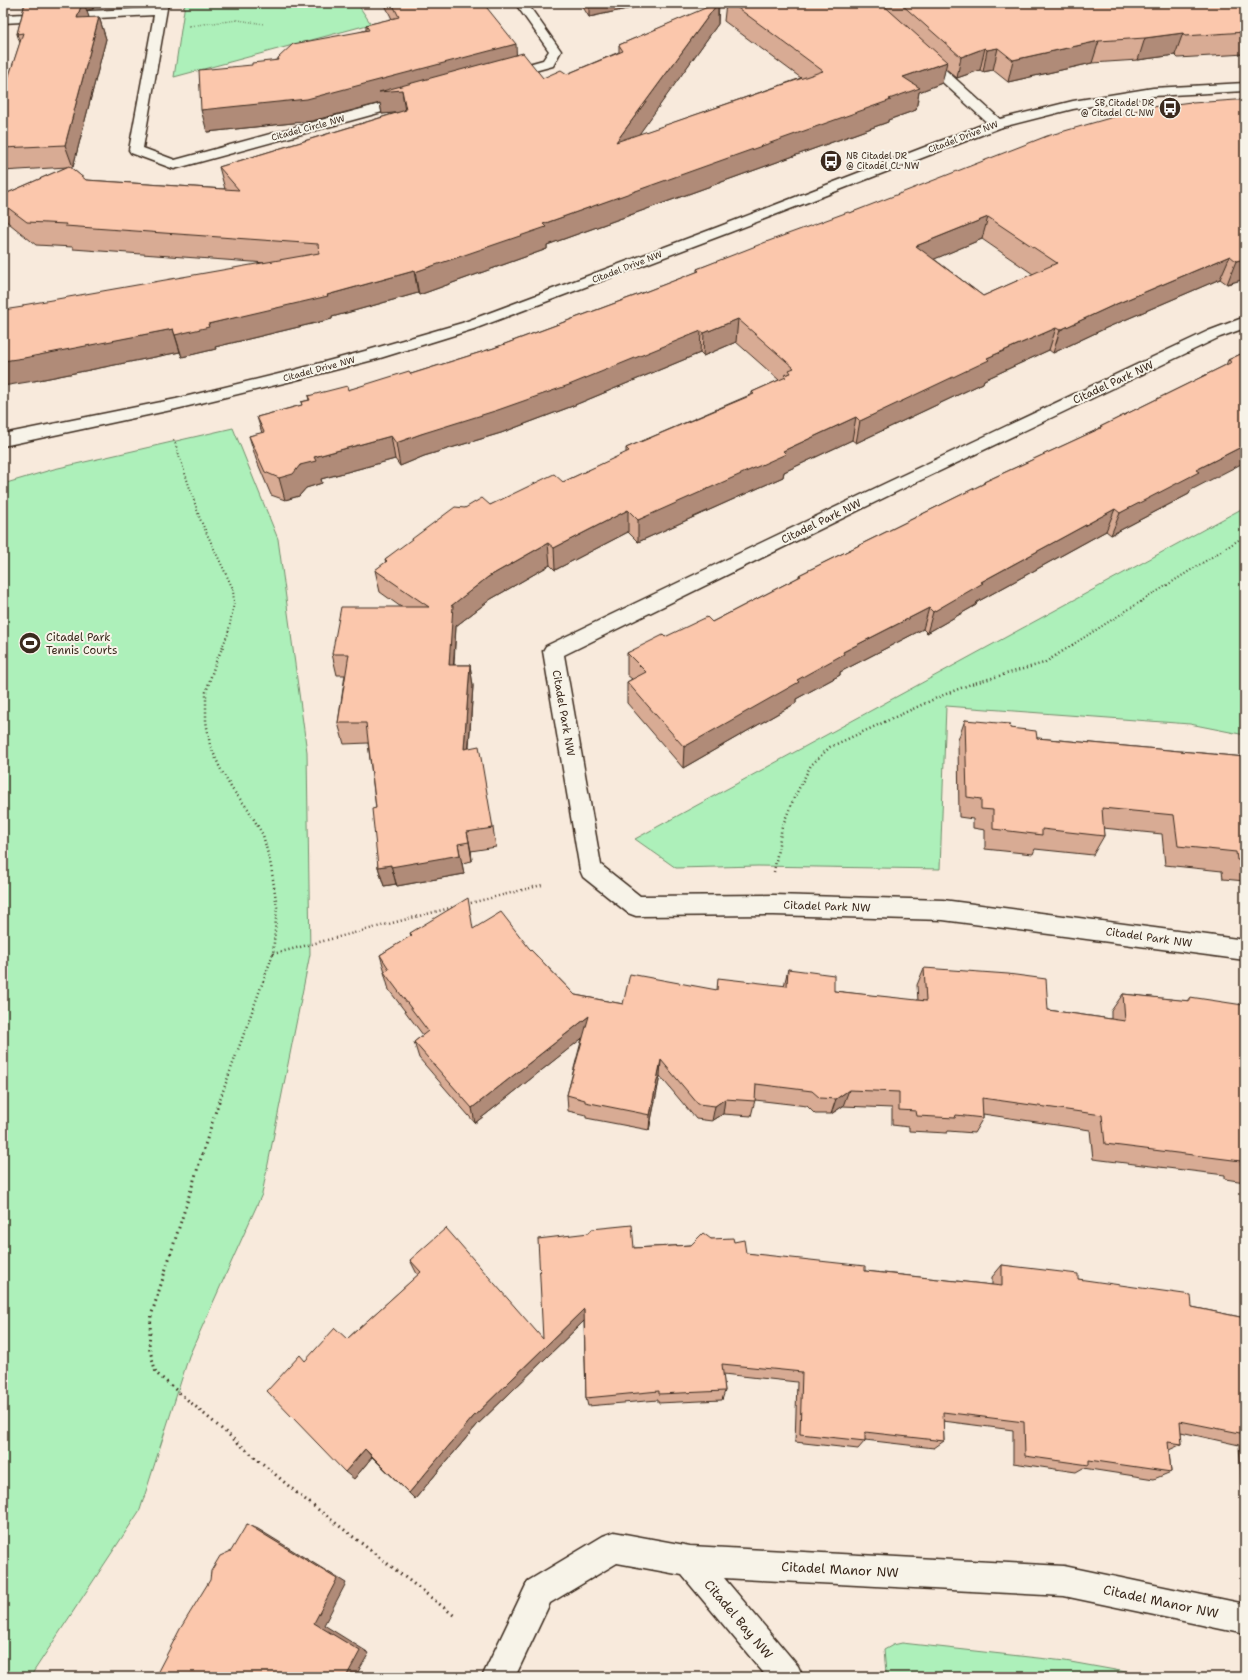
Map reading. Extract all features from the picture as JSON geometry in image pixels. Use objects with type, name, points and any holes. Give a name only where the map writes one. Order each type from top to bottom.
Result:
[{"type":"street","points":[[494,77],[548,63],[555,51],[521,3]]},
{"type":"street","name":"Citadel Circle NW","points":[[3,19],[161,7],[136,150],[174,165],[426,96]]},
{"type":"street","points":[[915,50],[997,124]]},
{"type":"street","name":"Citadel Drive NW","points":[[3,440],[176,404],[292,376],[371,355],[468,326],[708,236],[997,124],[1074,105],[1153,92],[1245,87]]},
{"type":"street","name":"Citadel Park NW","points":[[1245,322],[1214,334],[907,480],[554,651],[591,870],[636,906],[774,905],[944,910],[1245,950]]},
{"type":"street","name":"Citadel Manor NW","points":[[498,1677],[539,1592],[614,1546],[690,1561],[1064,1581],[1245,1619]]},
{"type":"street","name":"Citadel Bay NW","points":[[690,1561],[787,1677]]},
{"type":"path","points":[[183,27],[238,20],[264,24]]},
{"type":"path","points":[[174,440],[200,519],[233,589],[234,604],[232,619],[228,634],[215,664],[206,692],[206,721],[210,745],[220,768],[232,789],[248,809],[263,835],[271,866],[277,907],[273,954],[211,1123],[151,1316],[149,1347],[156,1373],[297,1493],[456,1617]]},
{"type":"path","points":[[773,876],[782,827],[794,798],[811,765],[830,747],[941,696],[972,684],[1044,663],[1245,536]]},
{"type":"path","points":[[465,904],[542,885]]},
{"type":"path","points":[[273,954],[457,906]]},
{"type":"green space","points":[[185,3],[357,3],[371,24],[174,77]]},
{"type":"green space","points":[[233,428],[278,539],[307,752],[310,954],[262,1194],[189,1356],[140,1510],[30,1677],[3,1677],[3,484],[54,469]]},
{"type":"green space","points":[[1245,507],[1245,735],[1190,724],[946,706],[940,869],[758,866],[676,868],[635,839]]},
{"type":"green space","points":[[902,1643],[1065,1661],[1154,1677],[884,1677],[886,1673],[884,1650],[893,1645]]},
{"type":"building","points":[[25,3],[82,3],[77,18],[99,17],[65,145],[3,148],[3,94],[23,33],[17,34]]},
{"type":"building","points":[[392,3],[483,3],[516,44],[307,99],[201,110],[199,70],[252,65],[252,63],[279,60],[278,58],[293,44],[369,30],[366,25],[399,17]]},
{"type":"building","points":[[717,3],[616,142],[823,71],[731,3],[881,3],[947,62],[903,77],[920,88],[889,99],[891,100],[543,224],[546,227],[415,272],[414,271],[327,295],[328,296],[208,324],[209,327],[175,335],[173,329],[3,361],[3,310],[23,307],[23,305],[319,253],[318,244],[27,222],[3,204],[3,195],[69,166],[86,180],[239,190],[219,167],[406,110],[402,90],[379,92],[523,53],[543,78],[561,70],[567,74],[623,51],[619,45]]},
{"type":"building","points":[[900,3],[1245,3],[1245,32],[1185,36],[1183,33],[1145,38],[1099,41],[1013,60],[998,48],[987,50],[985,48],[961,57]]},
{"type":"building","points":[[1245,100],[1245,259],[1236,261],[1230,256],[1114,305],[1060,330],[1056,328],[987,358],[989,360],[860,421],[856,417],[783,451],[786,454],[638,520],[628,510],[554,548],[548,543],[488,577],[451,606],[453,606],[449,665],[470,665],[464,749],[479,746],[493,828],[467,832],[469,842],[458,844],[460,855],[391,867],[391,865],[378,867],[372,809],[376,808],[366,723],[338,723],[349,654],[332,654],[341,607],[429,607],[375,570],[387,561],[385,559],[455,507],[465,508],[482,498],[490,505],[554,474],[563,482],[629,451],[626,448],[754,394],[752,392],[786,377],[784,375],[791,373],[789,370],[794,368],[738,319],[704,333],[701,331],[569,385],[498,410],[396,443],[391,436],[314,457],[316,461],[300,465],[293,474],[279,478],[265,472],[249,436],[264,432],[257,417],[302,405],[301,402],[310,400],[308,396],[347,386],[348,390],[409,371],[411,374],[494,348],[637,295],[699,271],[697,269],[766,242],[848,212],[850,213],[1047,136],[1145,108],[1192,103]],"holes":[[[988,217],[1057,263],[983,296],[916,246]]]},
{"type":"building","points":[[1245,352],[1245,445],[1196,470],[1199,472],[1120,513],[1115,509],[981,582],[983,583],[933,612],[929,608],[843,652],[844,654],[797,680],[799,682],[684,747],[627,682],[646,672],[627,653],[663,635],[665,637],[707,617],[712,622],[801,576],[799,575],[985,483],[984,482],[1101,428],[1100,427],[1232,362],[1228,360]]},
{"type":"building","points":[[965,720],[1009,724],[1010,728],[1036,731],[1037,738],[1245,757],[1245,860],[1237,860],[1236,852],[1178,846],[1174,815],[1102,808],[1104,836],[1042,829],[1042,835],[993,829],[993,810],[981,809],[981,799],[967,797]]},
{"type":"building","points":[[468,898],[473,929],[501,912],[529,948],[575,995],[623,1004],[630,974],[717,990],[718,978],[787,986],[788,969],[834,975],[834,991],[926,1001],[924,968],[1008,974],[1046,979],[1048,1010],[1125,1021],[1123,994],[1190,1001],[1190,997],[1243,1005],[1245,1029],[1245,1166],[1241,1165],[1241,1161],[1105,1144],[1102,1115],[982,1098],[983,1118],[956,1115],[955,1118],[917,1116],[916,1111],[899,1110],[899,1092],[849,1090],[836,1099],[820,1098],[812,1091],[756,1084],[755,1101],[725,1099],[715,1106],[698,1104],[661,1060],[650,1115],[585,1102],[585,1100],[567,1095],[589,1016],[472,1108],[414,1042],[428,1031],[384,972],[389,969],[380,955],[412,935],[410,933]]},
{"type":"building","points":[[632,1225],[634,1248],[691,1245],[703,1233],[711,1239],[733,1238],[734,1242],[744,1240],[746,1253],[865,1266],[865,1271],[1002,1286],[1002,1265],[1078,1274],[1078,1279],[1191,1295],[1192,1307],[1245,1318],[1245,1434],[1180,1421],[1182,1444],[1168,1442],[1171,1472],[1089,1460],[1089,1465],[1025,1456],[1024,1422],[943,1412],[944,1441],[865,1432],[865,1441],[800,1434],[802,1372],[722,1364],[725,1391],[659,1394],[659,1391],[586,1398],[584,1309],[473,1417],[409,1493],[365,1449],[345,1472],[267,1391],[300,1355],[305,1361],[335,1328],[347,1339],[421,1272],[410,1260],[446,1228],[543,1339],[538,1239],[589,1233],[592,1229]]},
{"type":"building","points":[[247,1524],[337,1579],[314,1623],[360,1651],[346,1677],[155,1677],[180,1629],[210,1580],[211,1571],[220,1556],[231,1551]]},
{"type":"place","name":"SB Citadel DR @ Citadel CL NW","points":[[1170,108]]},
{"type":"place","name":"NB Citadel DR @ Citadel CL NW","points":[[831,161]]},
{"type":"place","name":"Citadel Park Tennis Courts","points":[[30,643]]}]
